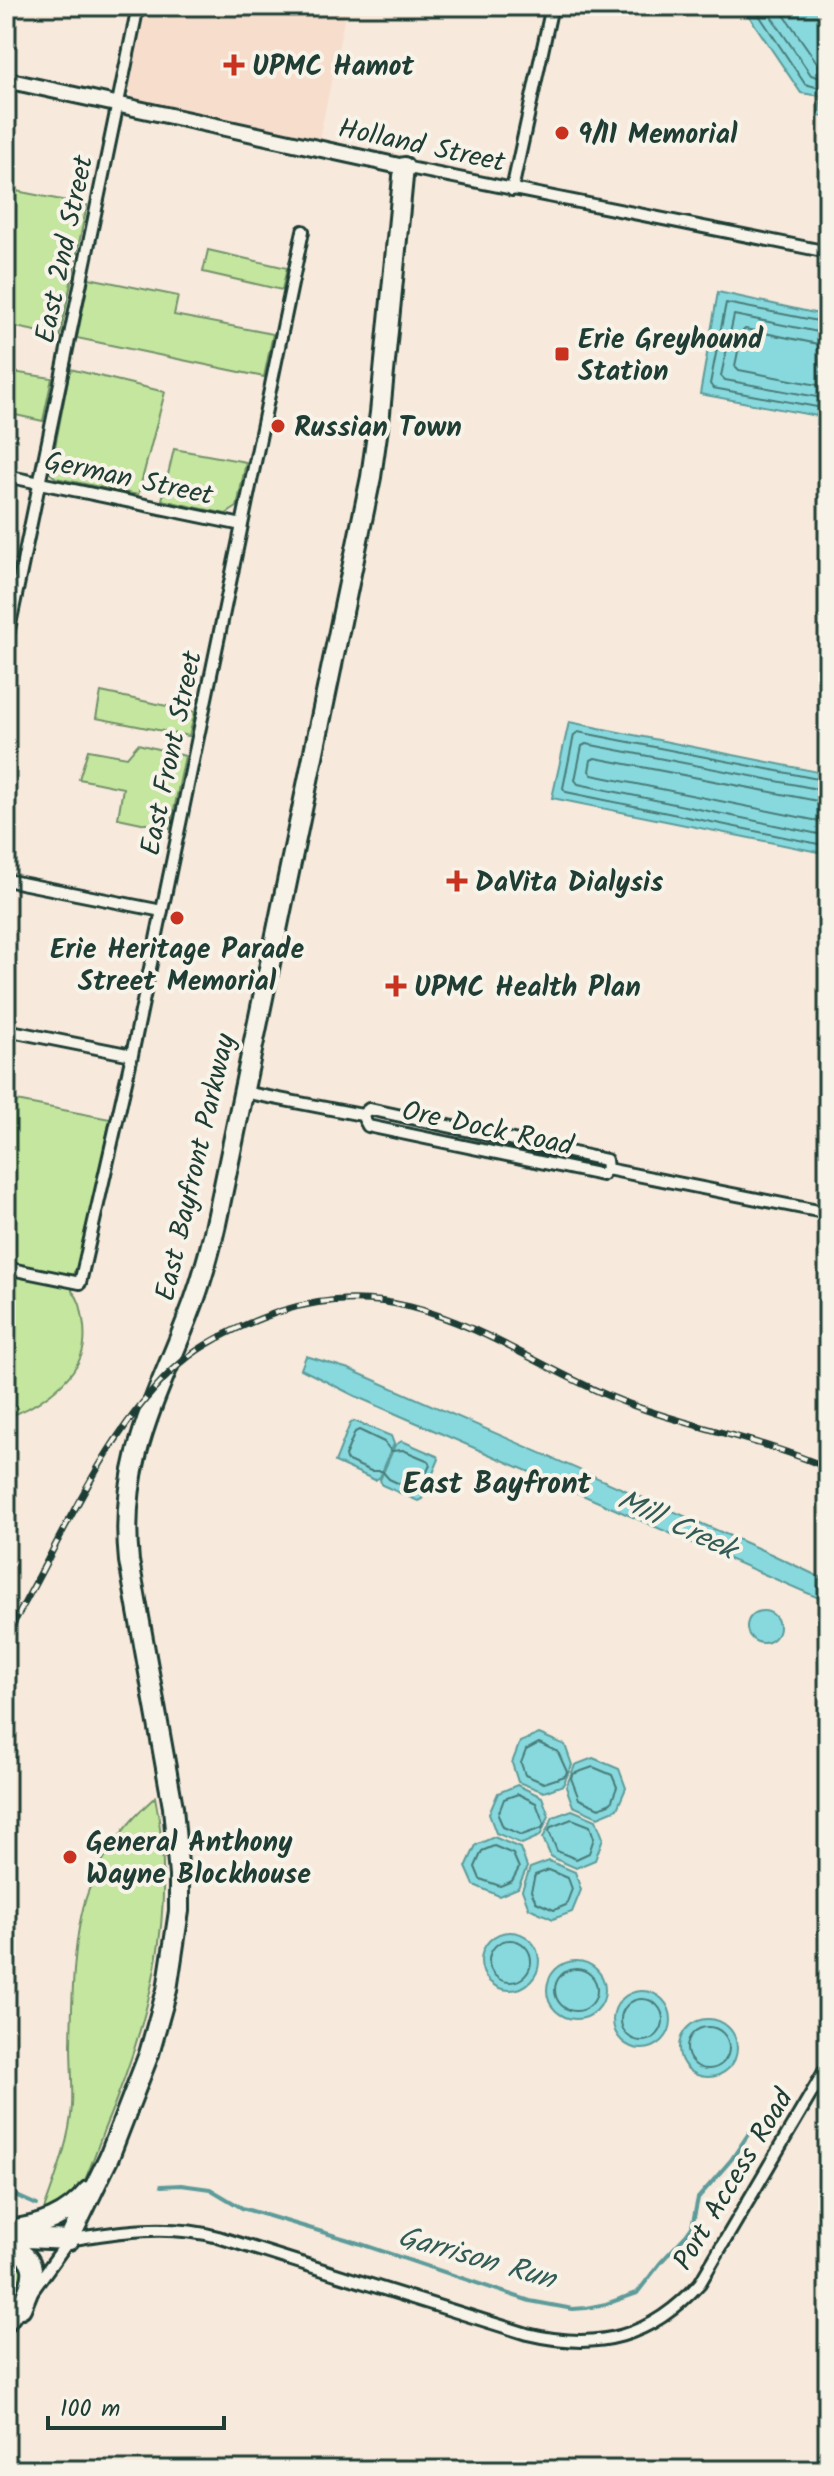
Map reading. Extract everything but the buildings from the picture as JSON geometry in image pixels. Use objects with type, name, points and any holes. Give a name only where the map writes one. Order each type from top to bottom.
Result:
[{"type":"highway","name":"East Bayfront Parkway","points":[[69,2240],[102,2174],[145,2065],[175,1950],[179,1911],[173,1807],[129,1561],[126,1534],[129,1485],[147,1415],[204,1272],[243,1092],[371,477],[404,167]]},
{"type":"highway","points":[[6,2230],[60,2217],[81,2200],[102,2174]]},
{"type":"highway","points":[[6,2237],[69,2240]]},
{"type":"highway","points":[[6,2246],[21,2252],[31,2265],[33,2278],[21,2308]]},
{"type":"street","name":"East 2nd Street","points":[[6,644],[138,6]]},
{"type":"street","points":[[512,190],[552,6]]},
{"type":"street","name":"Holland Street","points":[[6,80],[512,190],[828,252]]},
{"type":"street","name":"East Front Street","points":[[6,1268],[80,1283],[132,1055],[303,231]]},
{"type":"street","name":"German Street","points":[[6,476],[242,525]]},
{"type":"street","points":[[6,880],[162,911]]},
{"type":"street","points":[[6,1030],[132,1055]]},
{"type":"street","name":"Ore Dock Road","points":[[243,1092],[362,1115]]},
{"type":"street","name":"Ore Dock Road","points":[[369,1109],[606,1160],[607,1169],[602,1175],[368,1126],[362,1115],[369,1109]]},
{"type":"street","name":"Ore Dock Road","points":[[607,1169],[828,1213]]},
{"type":"street","name":"Port Access Road","points":[[69,2240],[169,2229],[204,2233],[527,2334],[569,2341],[616,2338],[656,2322],[680,2304],[700,2283],[828,2065]]},
{"type":"street","points":[[6,2329],[69,2240]]},
{"type":"shaded area","name":"UPMC Hamot","points":[[145,6],[347,6],[319,139],[132,99],[128,89]]},
{"type":"green space","points":[[6,189],[87,205],[60,336],[6,325]]},
{"type":"green space","points":[[208,250],[287,268],[282,290],[203,272]]},
{"type":"green space","points":[[89,278],[178,296],[174,315],[273,334],[264,377],[77,338]]},
{"type":"green space","points":[[70,369],[165,392],[138,495],[56,478],[50,473]]},
{"type":"green space","points":[[6,371],[52,378],[43,421],[6,413]]},
{"type":"green space","points":[[174,449],[246,462],[237,507],[226,514],[162,500]]},
{"type":"green space","points":[[101,692],[195,712],[189,736],[96,718]]},
{"type":"green space","points":[[138,744],[185,756],[170,829],[118,818],[123,788],[79,779],[88,750],[127,757]]},
{"type":"green space","points":[[6,1099],[110,1119],[80,1265],[74,1272],[72,1291],[80,1304],[84,1328],[83,1351],[69,1376],[50,1394],[6,1417]]},
{"type":"green space","points":[[155,1797],[162,1841],[163,1884],[161,1926],[146,2010],[119,2092],[80,2190],[69,2201],[41,2218],[68,2135],[72,2098],[73,1987],[83,1908],[93,1879],[108,1853],[135,1817]]},
{"type":"green space","points":[[6,2262],[17,2268],[22,2266],[23,2279],[6,2317]]},
{"type":"water","points":[[745,6],[828,7],[828,117],[818,116],[821,96],[801,93]]},
{"type":"water","points":[[718,292],[828,316],[828,418],[700,394]]},
{"type":"water","points":[[569,722],[828,774],[828,854],[552,798]]},
{"type":"water","name":"Mill Creek","points":[[306,1356],[349,1369],[771,1554],[828,1581],[828,1602],[355,1396],[301,1369]]},
{"type":"water","points":[[354,1421],[391,1436],[394,1444],[380,1477],[375,1480],[335,1462]]},
{"type":"water","points":[[402,1441],[439,1459],[422,1499],[418,1501],[382,1485],[380,1480],[395,1445]]},
{"type":"water","points":[[763,1611],[775,1615],[779,1627],[775,1639],[763,1643],[751,1639],[747,1627],[751,1615]]},
{"type":"water","points":[[539,1734],[565,1745],[572,1765],[563,1785],[544,1792],[518,1782],[512,1763],[520,1742]]},
{"type":"water","points":[[593,1758],[619,1769],[626,1788],[617,1809],[598,1817],[573,1806],[566,1787],[575,1765]]},
{"type":"water","points":[[517,1785],[542,1797],[549,1816],[540,1836],[522,1844],[496,1833],[489,1814],[498,1793]]},
{"type":"water","points":[[572,1810],[596,1820],[603,1838],[595,1860],[576,1868],[551,1857],[543,1838],[553,1817]]},
{"type":"water","points":[[494,1837],[520,1848],[527,1867],[518,1888],[499,1896],[474,1885],[466,1867],[476,1845]]},
{"type":"water","points":[[549,1861],[575,1872],[581,1890],[572,1912],[553,1919],[529,1908],[522,1890],[530,1868]]},
{"type":"water","points":[[510,1932],[531,1940],[539,1961],[531,1982],[510,1990],[489,1982],[481,1961],[489,1940]]},
{"type":"water","points":[[576,1961],[597,1969],[605,1990],[597,2011],[576,2019],[555,2011],[547,1990],[555,1969]]},
{"type":"water","points":[[642,1991],[653,1993],[662,2000],[669,2009],[669,2031],[662,2040],[653,2047],[642,2049],[631,2047],[622,2040],[615,2031],[613,2020],[615,2009],[622,2000],[631,1993]]},
{"type":"water","points":[[708,2019],[729,2027],[737,2048],[729,2069],[708,2077],[687,2069],[679,2048],[687,2027]]},
{"type":"waterway","name":"Garrison Run","points":[[161,2186],[210,2189],[242,2208],[349,2240],[530,2301],[573,2309],[586,2308],[637,2293],[692,2227],[698,2198],[731,2160],[751,2130]]},
{"type":"waterway","name":"Garrison Run","points":[[6,2191],[37,2205]]},
{"type":"railway","points":[[6,1636],[106,1454],[154,1389],[182,1362],[210,1343],[251,1322],[298,1306],[354,1300],[410,1307],[487,1336],[609,1396],[828,1468]]},
{"type":"place","name":"UPMC Hamot","points":[[234,65]]},
{"type":"place","name":"9/11 Memorial","points":[[562,133]]},
{"type":"place","name":"Erie Greyhound Station","points":[[562,354]]},
{"type":"place","name":"Russian Town","points":[[278,426]]},
{"type":"place","name":"DaVita Dialysis","points":[[457,881]]},
{"type":"place","name":"Erie Heritage Parade Street Memorial","points":[[177,918]]},
{"type":"place","name":"UPMC Health Plan","points":[[396,986]]},
{"type":"place","name":"General Anthony Wayne Blockhouse","points":[[70,1857]]},
{"type":"district","name":"East Bayfront","points":[[497,1483]]}]
